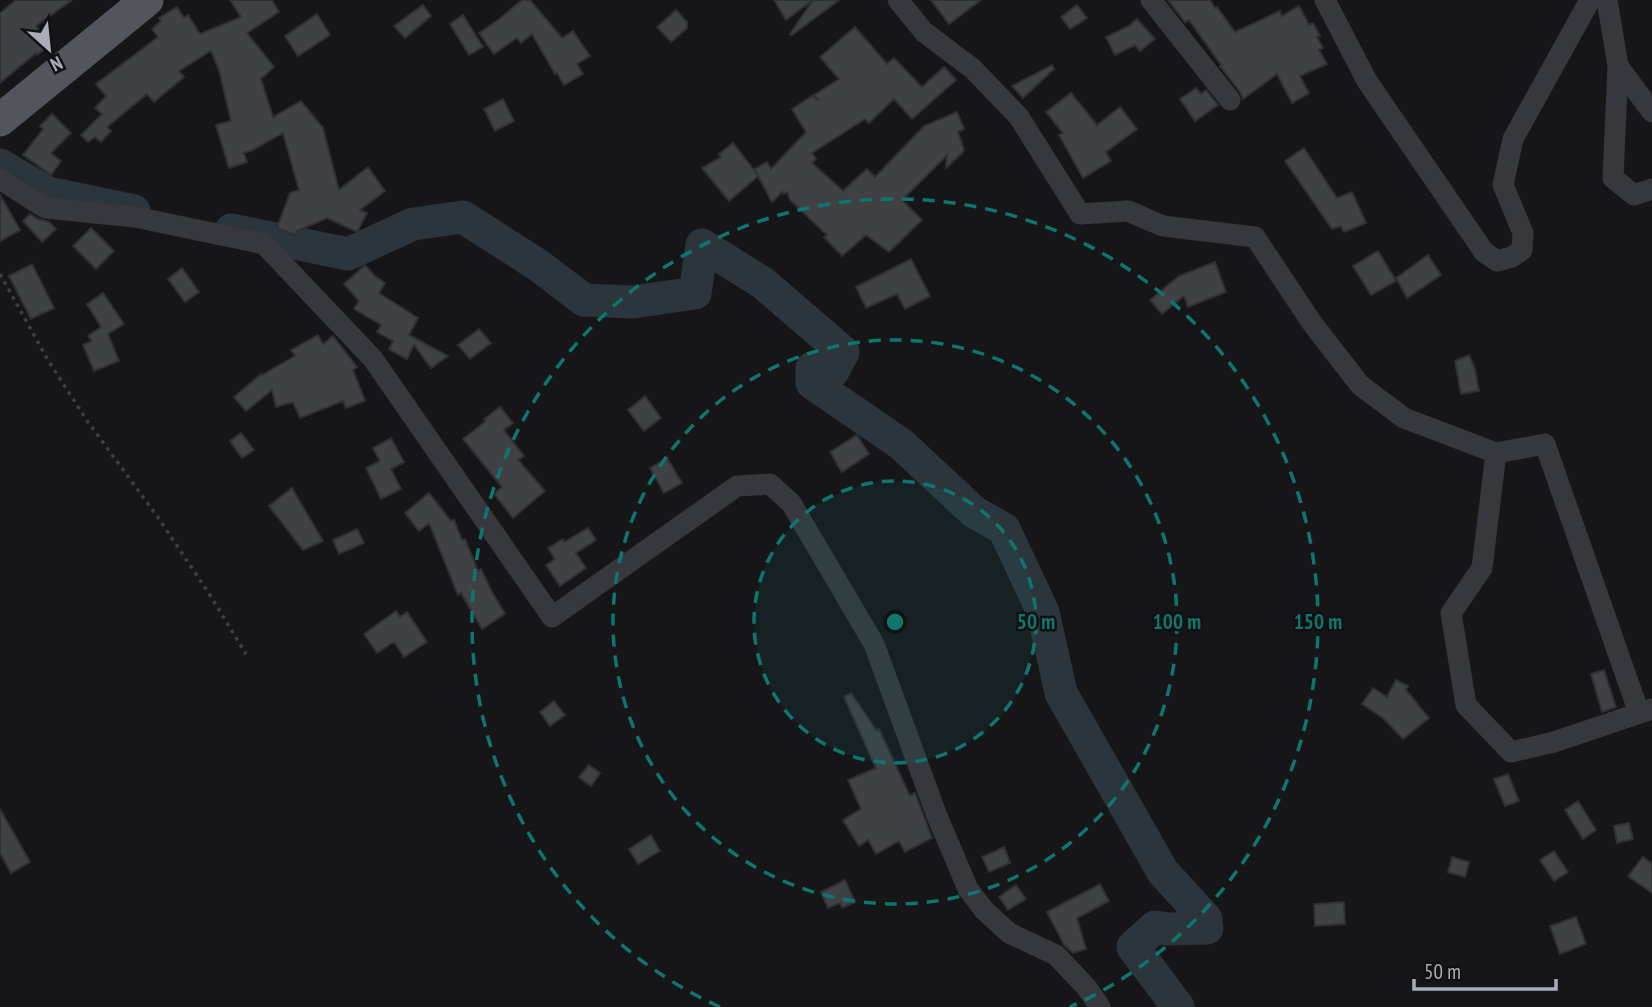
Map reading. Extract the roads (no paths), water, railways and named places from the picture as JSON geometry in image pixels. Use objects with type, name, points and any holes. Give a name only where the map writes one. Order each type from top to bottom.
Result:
[{"type":"main road","points":[[0,120],[147,0]]},
{"type":"street","points":[[898,0],[924,32],[973,69],[1020,117],[1080,214],[1128,211],[1163,226],[1255,237],[1312,323],[1360,384],[1404,418],[1496,453],[1545,444],[1646,711],[1553,742],[1511,752],[1466,705],[1451,613],[1482,568],[1496,453]]},
{"type":"street","points":[[1151,0],[1230,100]]},
{"type":"street","points":[[1325,0],[1367,81],[1484,252],[1497,261],[1512,257],[1522,250],[1523,233],[1503,185],[1513,139],[1590,0]]},
{"type":"street","points":[[1607,0],[1618,66],[1613,178],[1634,195],[1652,189]]},
{"type":"street","points":[[1618,66],[1652,112]]},
{"type":"street","points":[[0,179],[46,208],[135,217],[264,243],[373,359],[552,617],[737,485],[770,484],[791,503],[874,644],[937,816],[968,889],[1009,933],[1056,955],[1087,988],[1100,1007]]},
{"type":"waterway","points":[[0,165],[48,193],[134,211]]},
{"type":"waterway","points":[[231,230],[348,254],[413,224],[463,217],[538,265],[584,300],[633,302],[695,293],[702,245],[763,283],[843,352],[833,371],[812,368],[812,383],[901,444],[974,512],[1004,529],[1043,612],[1061,693],[1163,872],[1206,919],[1207,928],[1155,927],[1133,947],[1178,1007]]}]
